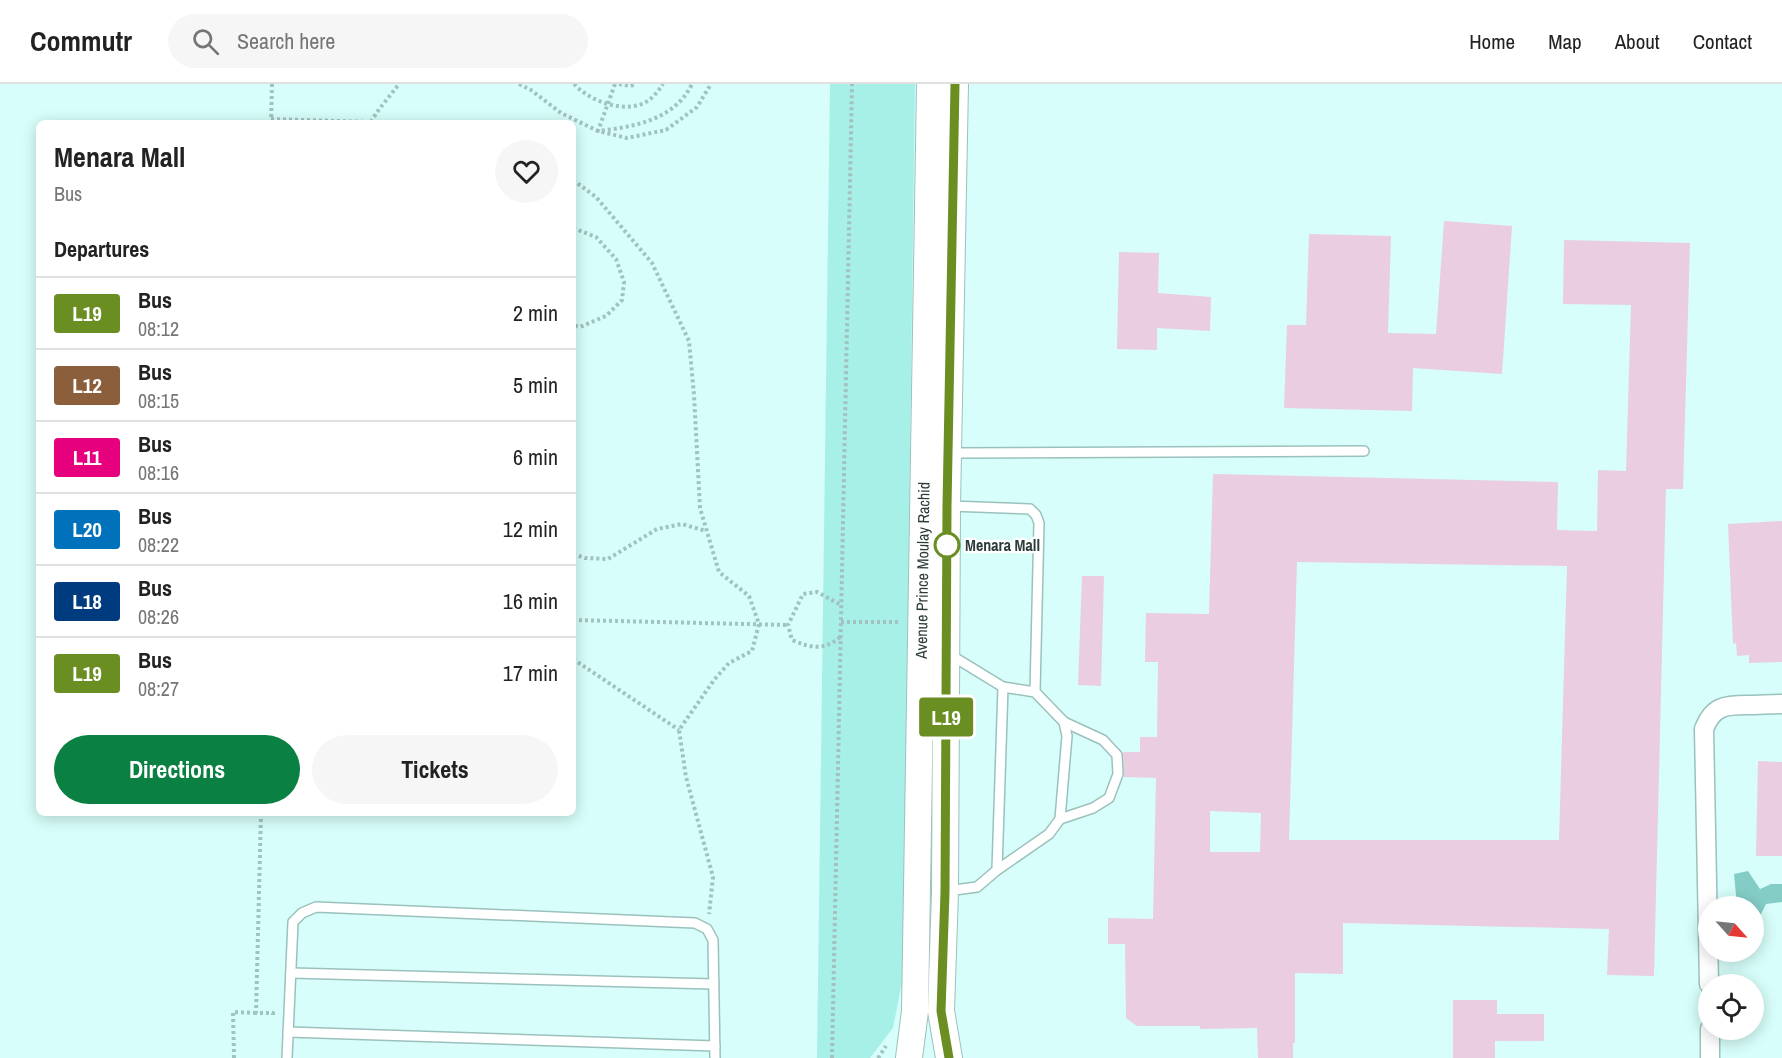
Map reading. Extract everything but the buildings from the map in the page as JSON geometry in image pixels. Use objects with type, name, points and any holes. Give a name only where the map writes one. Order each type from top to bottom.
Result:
[{"type":"street","name":"Avenue Prince Moulay Rachid","points":[[909,1058],[915,1011],[930,84]]},
{"type":"street","name":"Avenue Prince Moulay Rachid","points":[[949,1058],[941,1011],[945,892],[947,506],[955,84]]},
{"type":"street","points":[[1709,974],[1704,729],[1713,713],[1730,705],[1782,704]]},
{"type":"street","points":[[1710,1040],[1710,1058]]},
{"type":"lane","points":[[949,453],[1364,451]]},
{"type":"lane","points":[[947,506],[1030,509],[1036,515],[1039,523],[1035,692]]},
{"type":"lane","points":[[946,652],[1003,687],[1035,692],[1064,722],[1102,740],[1117,755],[1118,774],[1109,798],[1093,808],[1060,819]]},
{"type":"lane","points":[[997,870],[1003,687]]},
{"type":"lane","points":[[945,892],[976,887],[1049,834],[1060,819],[1067,736],[1064,722]]},
{"type":"lane","points":[[287,1058],[293,922],[302,913],[316,907],[695,923],[707,929],[713,940],[715,1058]]},
{"type":"lane","points":[[291,973],[714,984]]},
{"type":"lane","points":[[288,1032],[715,1046]]},
{"type":"path","points":[[271,120],[272,84]]},
{"type":"path","points":[[373,120],[399,84]]},
{"type":"path","points":[[519,84],[531,90],[561,113],[575,120]]},
{"type":"path","points":[[574,84],[585,94],[618,106],[639,105],[650,100],[663,84]]},
{"type":"path","points":[[598,131],[617,84],[630,86],[636,84]]},
{"type":"path","points":[[598,131],[635,126],[658,117],[678,103],[692,84]]},
{"type":"path","points":[[576,120],[598,131],[627,138],[666,130],[697,107],[711,84]]},
{"type":"path","points":[[832,1058],[852,84]]},
{"type":"path","points":[[576,182],[596,197],[652,263],[689,341],[700,508],[718,572],[749,597],[759,624],[752,651],[729,663],[714,680],[679,730],[686,777],[713,878],[707,929]]},
{"type":"path","points":[[576,229],[596,237],[616,259],[624,282],[622,300],[606,316],[580,327],[576,326]]},
{"type":"path","points":[[576,555],[585,558],[608,559],[657,529],[682,524],[707,531]]},
{"type":"path","points":[[841,605],[817,592],[803,594],[788,625],[792,640],[809,647],[831,645],[841,637]]},
{"type":"path","points":[[576,620],[788,625]]},
{"type":"path","points":[[841,622],[899,622]]},
{"type":"path","points":[[576,661],[679,730]]},
{"type":"path","points":[[256,1013],[261,816]]},
{"type":"path","points":[[234,1058],[233,1012],[273,1013],[273,1024]]},
{"type":"shaded area","points":[[830,84],[915,84],[903,977],[893,1028],[870,1058],[817,1058]]},
{"type":"shaded area","points":[[1748,871],[1760,889],[1771,884],[1782,884],[1782,902],[1766,904],[1764,908],[1764,896],[1736,896],[1734,874]]},
{"type":"bus line","name":"L19","points":[[949,1058],[941,1011],[945,892],[947,506],[955,84]]},
{"type":"place","name":"Menara Mall","points":[[947,545]]}]
